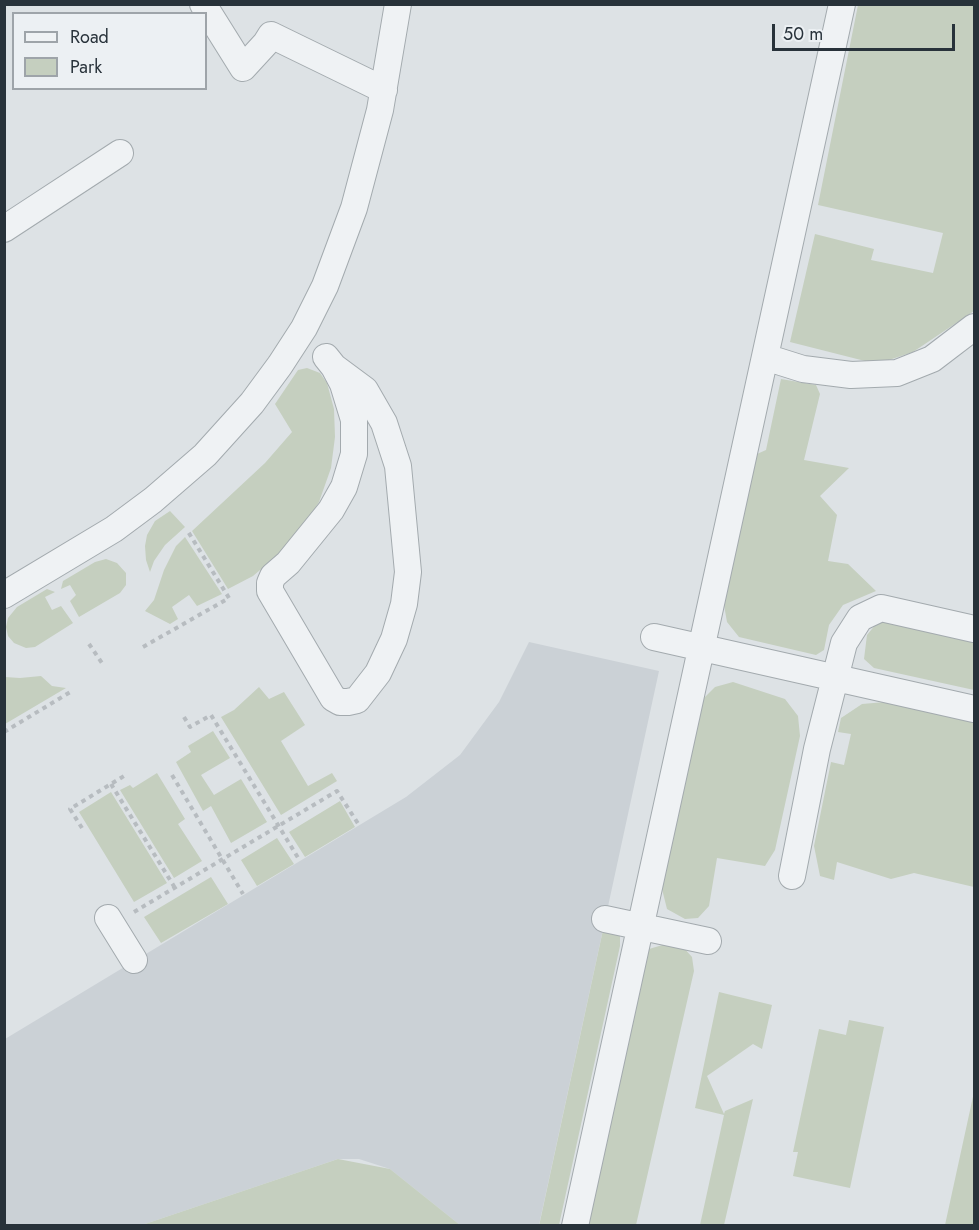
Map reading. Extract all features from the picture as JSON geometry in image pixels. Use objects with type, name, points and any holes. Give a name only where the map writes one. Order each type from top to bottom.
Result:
[{"type":"street","points":[[203,4],[243,68],[271,35],[384,90]]},
{"type":"street","points":[[4,595],[114,529],[153,500],[205,455],[252,403],[297,338],[325,286],[354,208],[384,90],[398,4]]},
{"type":"street","points":[[575,1226],[842,4]]},
{"type":"street","points":[[4,229],[120,153]]},
{"type":"street","points":[[765,357],[803,369],[851,375],[897,373],[932,359],[975,327]]},
{"type":"street","points":[[330,362],[365,390],[384,423],[398,466],[408,572],[404,604],[394,639],[378,673],[357,699],[348,702],[340,702],[333,698],[270,591],[273,576],[288,563],[331,510],[344,487],[354,454],[354,420],[343,384],[330,362]]},
{"type":"street","points":[[792,876],[818,749],[844,644],[860,618],[881,608],[975,629]]},
{"type":"street","points":[[654,637],[975,709]]},
{"type":"street","points":[[108,918],[134,960]]},
{"type":"street","points":[[605,919],[708,940]]},
{"type":"path","points":[[143,647],[229,598],[187,530]]},
{"type":"path","points":[[89,644],[104,666]]},
{"type":"path","points":[[4,732],[72,691]]},
{"type":"path","points":[[184,717],[190,727],[211,714],[300,861]]},
{"type":"path","points":[[172,775],[243,894]]},
{"type":"path","points":[[82,828],[70,809],[124,776]]},
{"type":"path","points":[[111,784],[175,888]]},
{"type":"path","points":[[133,913],[338,791],[359,825]]},
{"type":"shaded area","points":[[529,642],[659,671],[539,1225],[460,1225],[390,1169],[359,1159],[338,1159],[142,1225],[5,1226],[5,1039],[406,797],[460,755],[499,702]]},
{"type":"green space","points":[[858,5],[974,5],[974,311],[913,352],[886,361],[865,361],[790,342],[815,234],[874,249],[871,260],[933,273],[943,233],[818,205]]},
{"type":"green space","points":[[307,368],[320,373],[327,383],[334,409],[335,437],[331,468],[319,502],[305,525],[285,549],[253,576],[228,589],[192,531],[265,463],[292,432],[275,404],[298,370]]},
{"type":"green space","points":[[781,379],[816,385],[820,394],[804,460],[849,468],[820,496],[837,515],[828,561],[848,564],[876,591],[843,605],[829,625],[824,650],[816,655],[739,637],[727,622],[724,605],[757,454],[766,450]]},
{"type":"green space","points":[[170,511],[185,527],[165,545],[154,561],[150,572],[146,560],[147,535],[155,521]]},
{"type":"green space","points":[[185,537],[222,594],[197,606],[189,595],[172,607],[178,619],[170,624],[145,611],[154,600],[164,570],[176,546]]},
{"type":"green space","points":[[106,559],[117,563],[126,573],[126,585],[120,593],[79,617],[70,601],[76,595],[70,585],[61,589],[63,581],[95,562]]},
{"type":"green space","points":[[47,589],[55,592],[45,597],[52,610],[61,606],[73,623],[35,647],[26,648],[14,643],[8,636],[6,627],[8,618],[17,607]]},
{"type":"green space","points":[[888,620],[974,640],[974,690],[874,668],[864,659],[867,635],[876,624]]},
{"type":"green space","points":[[41,676],[52,686],[66,688],[5,724],[5,677]]},
{"type":"green space","points":[[733,682],[785,699],[798,716],[800,736],[775,850],[765,866],[717,858],[709,906],[698,918],[685,919],[667,909],[661,885],[699,703],[715,687]]},
{"type":"green space","points":[[259,687],[269,699],[284,692],[305,725],[281,741],[308,786],[332,773],[337,781],[281,815],[221,717],[234,710]]},
{"type":"green space","points":[[885,702],[974,717],[974,887],[914,873],[891,879],[837,862],[834,880],[820,876],[814,846],[831,762],[844,765],[851,734],[838,732],[841,718],[862,704]]},
{"type":"green space","points":[[213,731],[230,758],[201,775],[214,795],[241,779],[267,822],[231,843],[211,806],[203,811],[176,762],[191,752],[188,746]]},
{"type":"green space","points":[[157,773],[185,819],[178,824],[202,861],[174,878],[120,790],[130,785],[133,788]]},
{"type":"green space","points":[[111,792],[167,883],[134,902],[79,812]]},
{"type":"green space","points":[[340,801],[355,827],[305,857],[289,832]]},
{"type":"green space","points":[[277,838],[294,864],[257,886],[241,860]]},
{"type":"green space","points":[[211,877],[228,904],[161,943],[144,917]]},
{"type":"green space","points":[[603,930],[620,934],[620,946],[559,1225],[539,1226]]},
{"type":"green space","points":[[666,944],[683,947],[692,957],[694,971],[636,1225],[585,1226],[643,967],[649,949]]},
{"type":"green space","points":[[719,992],[772,1005],[762,1049],[753,1044],[707,1076],[724,1114],[725,1111],[753,1099],[724,1225],[700,1225],[724,1115],[695,1108]]},
{"type":"green space","points":[[849,1020],[884,1027],[850,1188],[793,1176],[798,1152],[793,1152],[819,1029],[846,1035]]},
{"type":"green space","points":[[974,1092],[974,1225],[945,1225]]},
{"type":"green space","points":[[338,1159],[390,1169],[460,1225],[142,1225]]}]
